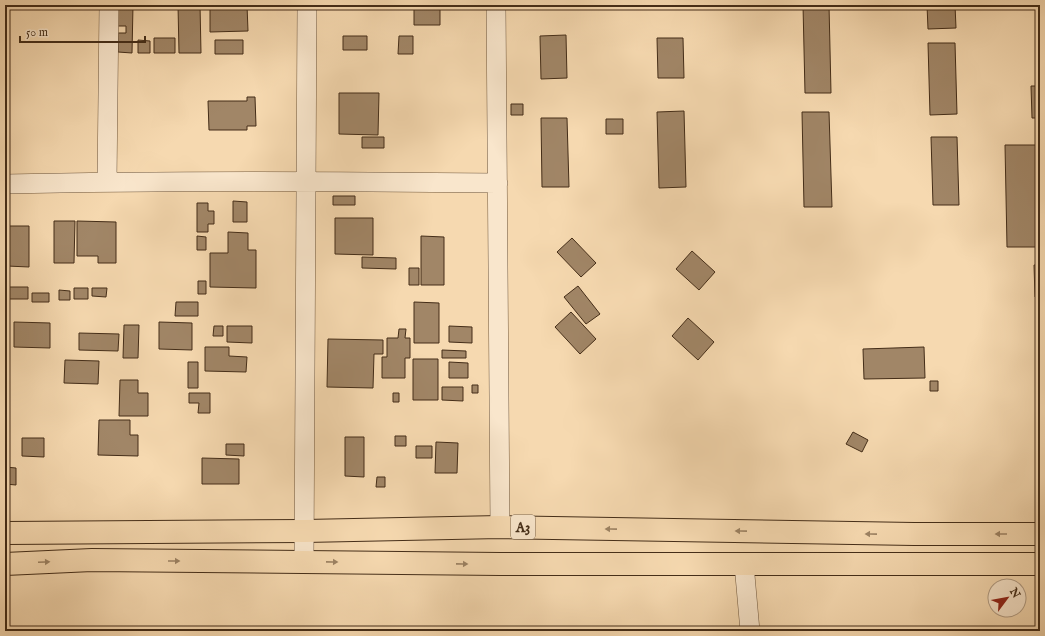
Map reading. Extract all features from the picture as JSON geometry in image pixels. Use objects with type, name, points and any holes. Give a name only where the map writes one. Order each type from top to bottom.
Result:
[{"type":"highway","name":"A3","points":[[5,533],[305,531],[500,527],[906,534],[1040,534]]},
{"type":"highway","points":[[5,564],[92,560],[500,564],[1040,564]]},
{"type":"street","points":[[107,182],[109,5]]},
{"type":"street","points":[[304,562],[307,5]]},
{"type":"street","points":[[496,5],[500,527]]},
{"type":"street","points":[[5,184],[307,181],[498,183]]},
{"type":"street","points":[[744,564],[750,631]]},
{"type":"building","points":[[116,5],[133,5],[132,53],[118,52],[118,33],[126,33],[126,26],[116,26]]},
{"type":"building","points":[[178,5],[200,5],[201,53],[179,53]]},
{"type":"building","points":[[210,5],[247,5],[248,31],[210,32]]},
{"type":"building","points":[[414,5],[440,5],[440,25],[414,25]]},
{"type":"building","points":[[803,5],[829,5],[831,93],[805,93]]},
{"type":"building","points":[[927,5],[955,5],[956,28],[928,29]]},
{"type":"building","points":[[566,35],[567,78],[541,79],[540,36]]},
{"type":"building","points":[[343,36],[367,36],[367,50],[343,50]]},
{"type":"building","points":[[399,36],[413,36],[413,54],[398,54]]},
{"type":"building","points":[[154,38],[175,38],[175,53],[154,53]]},
{"type":"building","points":[[657,38],[683,38],[684,78],[658,78]]},
{"type":"building","points":[[138,40],[150,41],[150,53],[138,53]]},
{"type":"building","points":[[215,40],[243,40],[243,54],[215,54]]},
{"type":"building","points":[[928,43],[955,43],[957,114],[930,115]]},
{"type":"building","points":[[1031,86],[1040,86],[1040,118],[1032,118]]},
{"type":"building","points":[[339,93],[379,93],[378,135],[339,134]]},
{"type":"building","points":[[247,97],[255,97],[256,126],[247,126],[247,130],[209,130],[208,101],[247,101]]},
{"type":"building","points":[[511,104],[523,104],[523,115],[511,115]]},
{"type":"building","points":[[684,111],[686,187],[659,188],[657,112]]},
{"type":"building","points":[[802,112],[829,112],[832,207],[804,207]]},
{"type":"building","points":[[541,118],[567,118],[569,187],[542,187]]},
{"type":"building","points":[[606,119],[623,119],[623,134],[606,134]]},
{"type":"building","points":[[362,137],[384,137],[384,148],[362,148]]},
{"type":"building","points":[[931,137],[957,137],[959,205],[933,205]]},
{"type":"building","points":[[1005,145],[1038,145],[1040,247],[1007,247]]},
{"type":"building","points":[[333,196],[355,196],[355,205],[333,205]]},
{"type":"building","points":[[233,201],[247,202],[247,222],[233,222]]},
{"type":"building","points":[[197,203],[208,203],[208,211],[214,211],[214,224],[208,224],[208,232],[197,232]]},
{"type":"building","points":[[335,218],[373,218],[373,255],[335,254]]},
{"type":"building","points":[[54,221],[75,221],[74,263],[54,263]]},
{"type":"building","points":[[77,221],[116,222],[116,263],[98,263],[98,256],[77,256]]},
{"type":"building","points":[[8,226],[29,226],[29,267],[7,266]]},
{"type":"building","points":[[228,232],[248,233],[248,250],[256,250],[256,288],[210,287],[210,253],[228,253]]},
{"type":"building","points":[[197,236],[206,237],[206,250],[197,250]]},
{"type":"building","points":[[421,236],[444,237],[444,285],[421,285]]},
{"type":"building","points":[[572,238],[596,263],[581,277],[557,252]]},
{"type":"building","points":[[692,251],[715,272],[699,290],[676,269]]},
{"type":"building","points":[[362,257],[396,258],[396,269],[362,268]]},
{"type":"building","points":[[1034,265],[1040,265],[1040,297],[1035,297]]},
{"type":"building","points":[[409,268],[419,268],[419,285],[409,285]]},
{"type":"building","points":[[198,281],[206,281],[206,294],[198,294]]},
{"type":"building","points":[[578,286],[600,314],[586,324],[564,297]]},
{"type":"building","points":[[5,287],[28,287],[28,299],[5,299]]},
{"type":"building","points":[[74,288],[88,288],[88,299],[74,299]]},
{"type":"building","points":[[92,288],[107,288],[106,297],[92,296]]},
{"type":"building","points":[[59,290],[70,291],[70,300],[59,300]]},
{"type":"building","points":[[32,293],[49,293],[49,302],[32,302]]},
{"type":"building","points":[[176,302],[198,302],[198,316],[175,316]]},
{"type":"building","points":[[414,302],[439,303],[439,343],[414,343]]},
{"type":"building","points":[[571,312],[596,339],[580,354],[555,327]]},
{"type":"building","points":[[688,318],[714,342],[698,360],[672,336]]},
{"type":"building","points":[[14,322],[50,323],[50,348],[14,347]]},
{"type":"building","points":[[159,322],[192,323],[192,350],[159,349]]},
{"type":"building","points":[[124,325],[139,325],[138,358],[123,358]]},
{"type":"building","points":[[214,326],[223,326],[223,336],[213,336]]},
{"type":"building","points":[[227,326],[252,326],[252,343],[227,342]]},
{"type":"building","points":[[449,326],[472,327],[472,343],[449,342]]},
{"type":"building","points":[[399,329],[406,329],[405,338],[410,338],[410,358],[405,358],[405,378],[382,378],[382,357],[387,357],[387,338],[398,338]]},
{"type":"building","points":[[79,333],[119,334],[118,351],[79,350]]},
{"type":"building","points":[[328,339],[383,340],[383,354],[374,354],[373,388],[327,387]]},
{"type":"building","points":[[205,347],[229,347],[229,356],[247,357],[246,372],[205,371]]},
{"type":"building","points":[[924,347],[925,378],[864,379],[863,349]]},
{"type":"building","points":[[442,350],[466,351],[466,358],[442,358]]},
{"type":"building","points":[[413,359],[438,359],[438,400],[413,400]]},
{"type":"building","points":[[65,360],[99,361],[98,384],[64,383]]},
{"type":"building","points":[[188,362],[198,362],[198,388],[188,388]]},
{"type":"building","points":[[449,362],[468,363],[468,378],[449,378]]},
{"type":"building","points":[[120,380],[138,380],[138,393],[148,393],[148,416],[119,416]]},
{"type":"building","points":[[930,381],[938,381],[938,391],[930,391]]},
{"type":"building","points":[[472,385],[478,385],[478,393],[472,393]]},
{"type":"building","points":[[442,387],[463,387],[463,401],[442,400]]},
{"type":"building","points":[[189,393],[210,393],[210,413],[198,413],[199,403],[189,403]]},
{"type":"building","points":[[393,393],[399,393],[399,402],[393,402]]},
{"type":"building","points":[[99,420],[130,420],[130,435],[138,435],[138,456],[98,455]]},
{"type":"building","points":[[853,432],[868,440],[862,452],[846,444]]},
{"type":"building","points":[[395,436],[406,436],[406,446],[395,446]]},
{"type":"building","points":[[345,437],[364,437],[364,477],[345,476]]},
{"type":"building","points":[[22,438],[44,438],[44,457],[22,456]]},
{"type":"building","points":[[436,442],[458,443],[457,473],[435,473]]},
{"type":"building","points":[[226,444],[244,444],[244,456],[226,455]]},
{"type":"building","points":[[416,446],[432,446],[432,458],[416,458]]},
{"type":"building","points":[[202,458],[239,459],[239,484],[202,484]]},
{"type":"building","points":[[5,467],[16,468],[16,485],[5,484]]},
{"type":"building","points":[[377,477],[385,477],[385,487],[376,487]]}]
